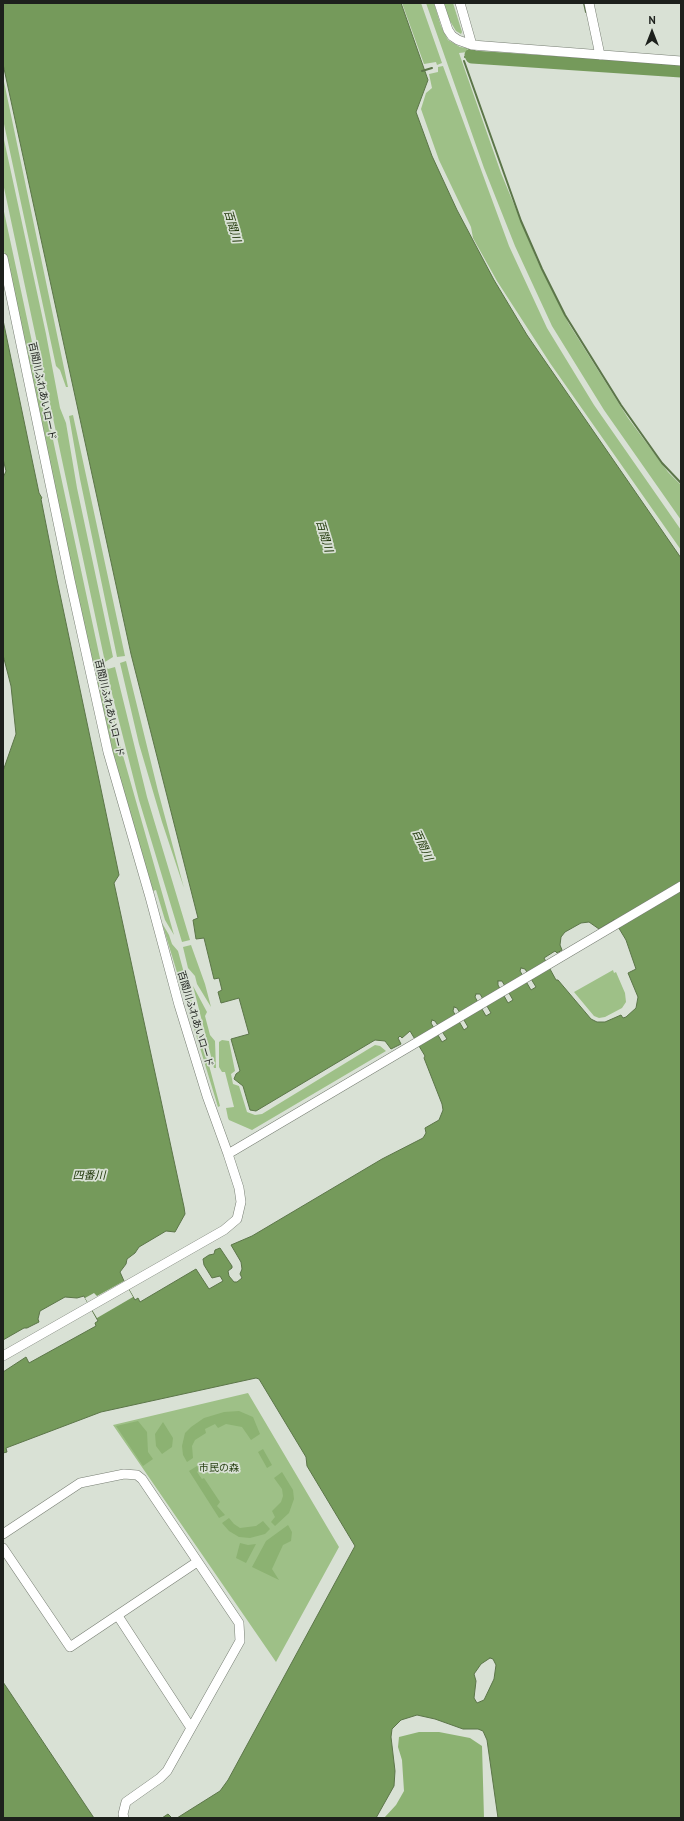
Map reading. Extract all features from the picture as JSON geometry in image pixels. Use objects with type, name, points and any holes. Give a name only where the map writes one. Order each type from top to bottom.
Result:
[{"type":"street","points":[[439,3],[448,30],[452,36],[472,45],[681,61]]},
{"type":"street","points":[[460,3],[472,45]]},
{"type":"street","points":[[589,3],[600,55]]},
{"type":"street","name":"百間川ふれあいロード","points":[[3,258],[76,609],[108,752],[150,897],[178,1005],[207,1096],[228,1154],[240,1195],[241,1207],[237,1219],[224,1230],[3,1356]]},
{"type":"street","points":[[228,1154],[416,1042],[550,965],[566,953],[681,886]]},
{"type":"street","points":[[3,1534],[80,1483],[131,1474],[136,1475],[142,1479],[239,1623],[240,1641],[165,1774],[126,1802],[123,1814],[124,1818]]},
{"type":"street","points":[[3,1548],[70,1647],[197,1562]]},
{"type":"street","points":[[118,1616],[191,1728]]},
{"type":"green space","points":[[402,3],[421,3],[442,63],[437,65],[436,62],[424,64]]},
{"type":"green space","points":[[426,3],[434,3],[441,26],[448,40],[460,47],[467,48],[468,52],[459,53],[501,173],[537,260],[569,324],[628,418],[668,472],[681,485],[681,520],[604,410],[552,326],[515,246],[484,168]]},
{"type":"green space","points":[[442,3],[453,3],[462,32],[461,34],[456,31]]},
{"type":"green space","points":[[443,66],[509,246],[547,328],[594,405],[681,530],[681,550],[550,363],[497,281],[473,238],[471,227],[439,160],[421,109],[426,93],[432,88],[429,74],[438,72],[438,67]]},
{"type":"green space","points":[[3,77],[68,387],[66,387],[60,370],[56,366],[4,124]]},
{"type":"green space","points":[[3,135],[46,334],[60,408],[66,423],[77,488],[113,657],[105,662],[3,183]]},
{"type":"green space","points":[[3,207],[107,691],[122,752],[174,935],[165,920],[156,890],[153,891],[102,718],[3,246]]},
{"type":"green space","points":[[73,415],[125,656],[117,657],[80,479],[69,416]]},
{"type":"green space","points":[[126,661],[184,888],[162,822],[139,744],[120,663]]},
{"type":"green space","points":[[105,666],[108,669],[115,667],[147,797],[190,940],[182,942],[139,800]]},
{"type":"green space","points":[[162,923],[172,944],[178,951],[220,1106],[218,1107]]},
{"type":"green space","points":[[191,945],[205,984],[211,1007],[197,984],[195,976],[188,968],[183,947]]},
{"type":"green space","points":[[613,970],[614,973],[616,972],[625,993],[626,1002],[622,1008],[605,1017],[599,1018],[594,1016],[574,992]]},
{"type":"green space","points":[[193,986],[207,1012],[205,1016],[210,1035],[215,1041],[216,1068],[214,1068]]},
{"type":"green space","points":[[222,1040],[229,1041],[235,1071],[231,1074],[233,1084],[239,1086],[247,1112],[255,1115],[262,1114],[375,1045],[380,1046],[386,1051],[252,1130],[229,1120],[228,1118],[226,1108],[234,1107],[225,1072],[222,1072],[219,1067],[219,1042]]},
{"type":"green space","name":"市民の森","points":[[248,1393],[339,1547],[276,1662],[113,1425]]},
{"type":"shaded area","points":[[239,1411],[253,1417],[260,1434],[251,1440],[242,1427],[226,1424],[218,1428],[215,1424],[205,1429],[206,1433],[195,1440],[192,1446],[193,1458],[187,1462],[183,1455],[182,1446],[185,1433],[191,1427],[204,1418],[224,1412]]},
{"type":"shaded area","points":[[138,1421],[147,1432],[148,1452],[153,1459],[143,1466],[116,1426]]},
{"type":"shaded area","points":[[163,1422],[173,1438],[172,1447],[162,1454],[156,1446],[155,1434]]},
{"type":"shaded area","points":[[263,1449],[272,1465],[267,1468],[258,1452]]},
{"type":"shaded area","points":[[197,1466],[199,1470],[197,1472],[202,1479],[204,1478],[220,1502],[217,1506],[225,1515],[219,1518],[189,1471]]},
{"type":"shaded area","points":[[282,1472],[293,1490],[294,1499],[289,1513],[275,1526],[271,1522],[275,1517],[272,1511],[281,1502],[283,1496],[282,1489],[274,1478]]},
{"type":"shaded area","points":[[229,1518],[240,1528],[256,1526],[263,1521],[270,1529],[265,1534],[250,1538],[239,1537],[229,1531],[222,1523]]},
{"type":"shaded area","points":[[288,1525],[292,1532],[291,1541],[283,1545],[272,1569],[279,1580],[252,1567],[266,1541]]},
{"type":"shaded area","points":[[240,1543],[248,1545],[256,1544],[246,1563],[236,1558]]},
{"type":"shaded area","points":[[419,1732],[439,1732],[470,1738],[482,1746],[484,1818],[384,1818],[396,1805],[404,1791],[402,1760],[398,1747],[399,1737]]},
{"type":"water","points":[[3,3],[401,3],[428,80],[416,112],[432,156],[457,210],[494,280],[527,335],[681,558],[681,1818],[498,1818],[487,1740],[483,1731],[478,1729],[463,1729],[435,1719],[417,1715],[401,1720],[392,1729],[391,1737],[395,1771],[394,1786],[376,1818],[177,1818],[220,1791],[228,1780],[355,1546],[307,1466],[306,1457],[259,1379],[256,1378],[101,1412],[6,1448],[7,1452],[3,1453],[3,1372],[26,1357],[29,1363],[96,1326],[95,1323],[98,1321],[84,1296],[77,1298],[65,1297],[40,1311],[38,1319],[39,1322],[24,1328],[3,1340],[3,771],[16,734],[11,686],[3,655],[3,478],[6,471],[3,459],[3,320],[39,493],[42,498],[57,580],[119,875],[114,883],[185,1214],[175,1232],[166,1231],[139,1247],[135,1253],[127,1259],[126,1264],[120,1272],[124,1281],[135,1300],[138,1298],[140,1302],[196,1269],[209,1289],[223,1281],[220,1276],[212,1278],[204,1265],[203,1259],[214,1254],[215,1250],[220,1248],[232,1266],[232,1268],[228,1271],[229,1276],[234,1282],[237,1282],[242,1278],[240,1274],[242,1269],[241,1262],[231,1245],[252,1236],[382,1159],[423,1138],[426,1133],[425,1128],[439,1120],[443,1110],[424,1058],[425,1056],[410,1031],[402,1038],[400,1036],[398,1038],[401,1044],[391,1049],[385,1041],[375,1040],[256,1111],[250,1110],[243,1086],[234,1079],[236,1074],[240,1071],[231,1039],[249,1034],[239,998],[221,1003],[218,992],[222,990],[219,978],[214,979],[204,938],[196,939],[193,920],[198,918],[131,654],[3,64]],"holes":[[[614,920],[626,940],[636,969],[628,973],[638,997],[636,1008],[626,1017],[623,1018],[621,1015],[605,1022],[597,1022],[591,1019],[558,980],[556,980],[544,958],[555,951],[557,953],[562,950],[560,945],[561,937],[565,932],[581,923],[589,922],[599,929]],[[521,968],[525,969],[536,987],[531,990],[520,971]],[[498,981],[502,981],[513,1000],[508,1003],[498,985]],[[476,994],[480,994],[491,1013],[486,1016],[475,997]],[[454,1007],[457,1008],[468,1027],[464,1030],[453,1011]],[[432,1020],[435,1021],[447,1039],[442,1042],[431,1023]],[[490,1658],[493,1659],[496,1665],[494,1679],[484,1700],[477,1703],[474,1698],[476,1681],[474,1674],[481,1664]]]},
{"type":"water","points":[[3,1682],[94,1818],[3,1818]]},
{"type":"water","points":[[168,1814],[172,1818],[162,1818]]},
{"type":"pier","points":[[124,1281],[133,1297],[97,1318],[85,1298],[94,1293],[97,1296]]},
{"type":"waterway","points":[[584,3],[586,12]]},
{"type":"waterway","points":[[465,57],[471,55],[470,54]]},
{"type":"waterway","points":[[471,55],[472,57],[681,71]]},
{"type":"waterway","points":[[464,61],[521,221],[542,269],[565,315],[621,405],[662,463],[681,483]]},
{"type":"waterway","points":[[422,71],[432,68]]},
{"type":"water label","name":"百間川","points":[[232,226]]},
{"type":"water label","name":"百間川","points":[[324,536]]},
{"type":"water label","name":"百間川","points":[[422,845]]},
{"type":"water label","name":"四番川","points":[[89,1176]]}]
